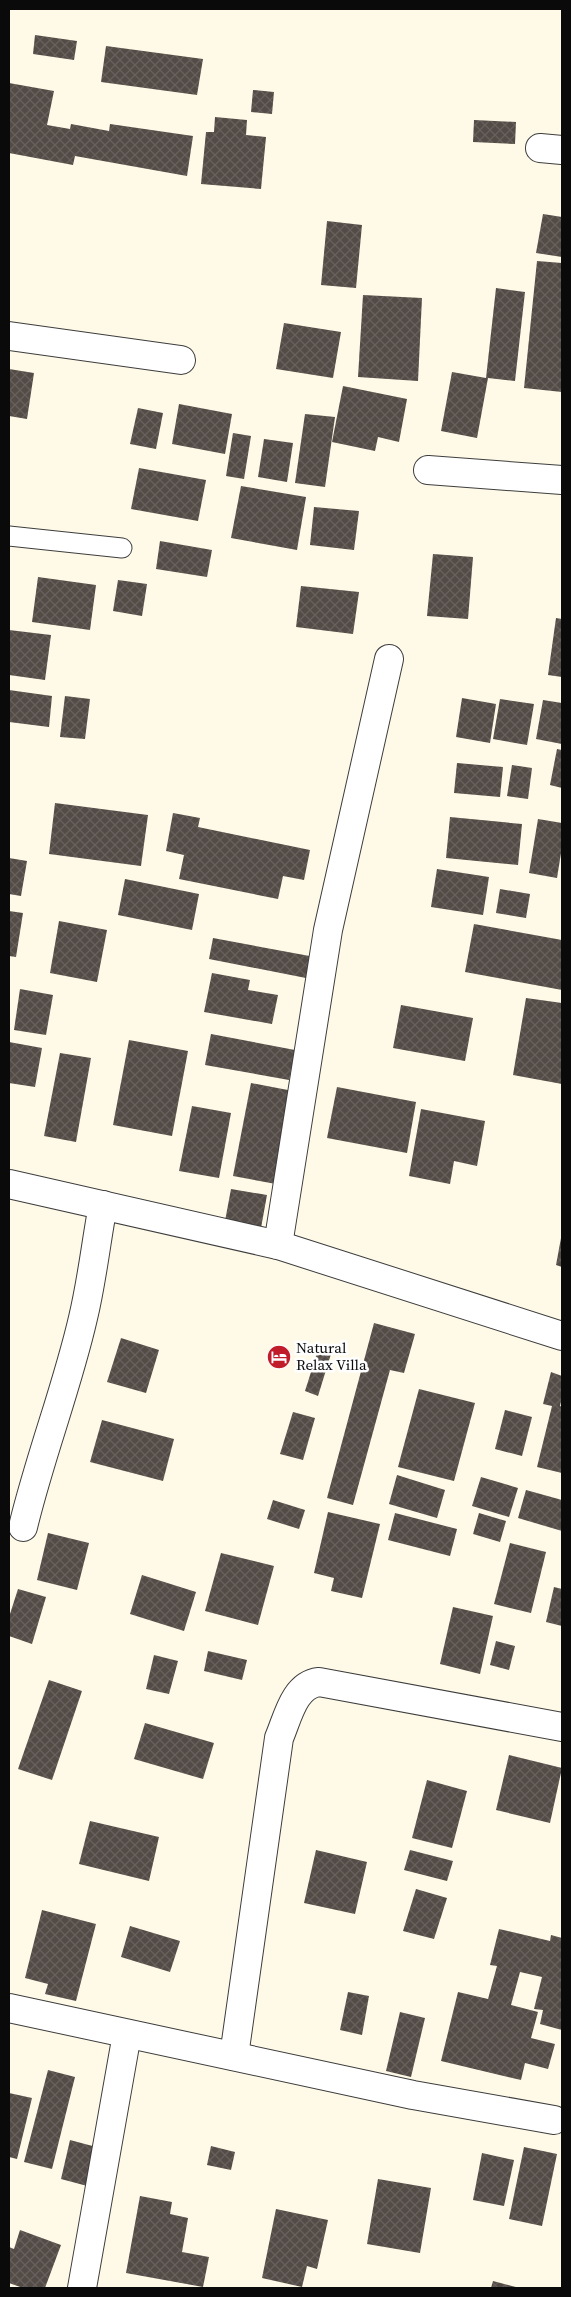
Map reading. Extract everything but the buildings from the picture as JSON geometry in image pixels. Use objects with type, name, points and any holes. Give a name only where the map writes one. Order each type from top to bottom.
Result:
[{"type":"street","points":[[9,336],[181,360]]},
{"type":"street","points":[[428,470],[562,480]]},
{"type":"street","points":[[278,1245],[328,930],[389,659]]},
{"type":"street","points":[[9,1184],[278,1245],[562,1336]]},
{"type":"street","points":[[22,1527],[83,1317],[103,1205]]},
{"type":"street","points":[[234,2056],[279,1738],[298,1693],[309,1683],[319,1682],[562,1727]]},
{"type":"street","points":[[9,2008],[413,2095],[554,2120]]},
{"type":"street","points":[[82,2288],[127,2034]]},
{"type":"lane","points":[[9,536],[122,548]]},
{"type":"place","name":"Natural Relax Villa","points":[[279,1357]]}]
